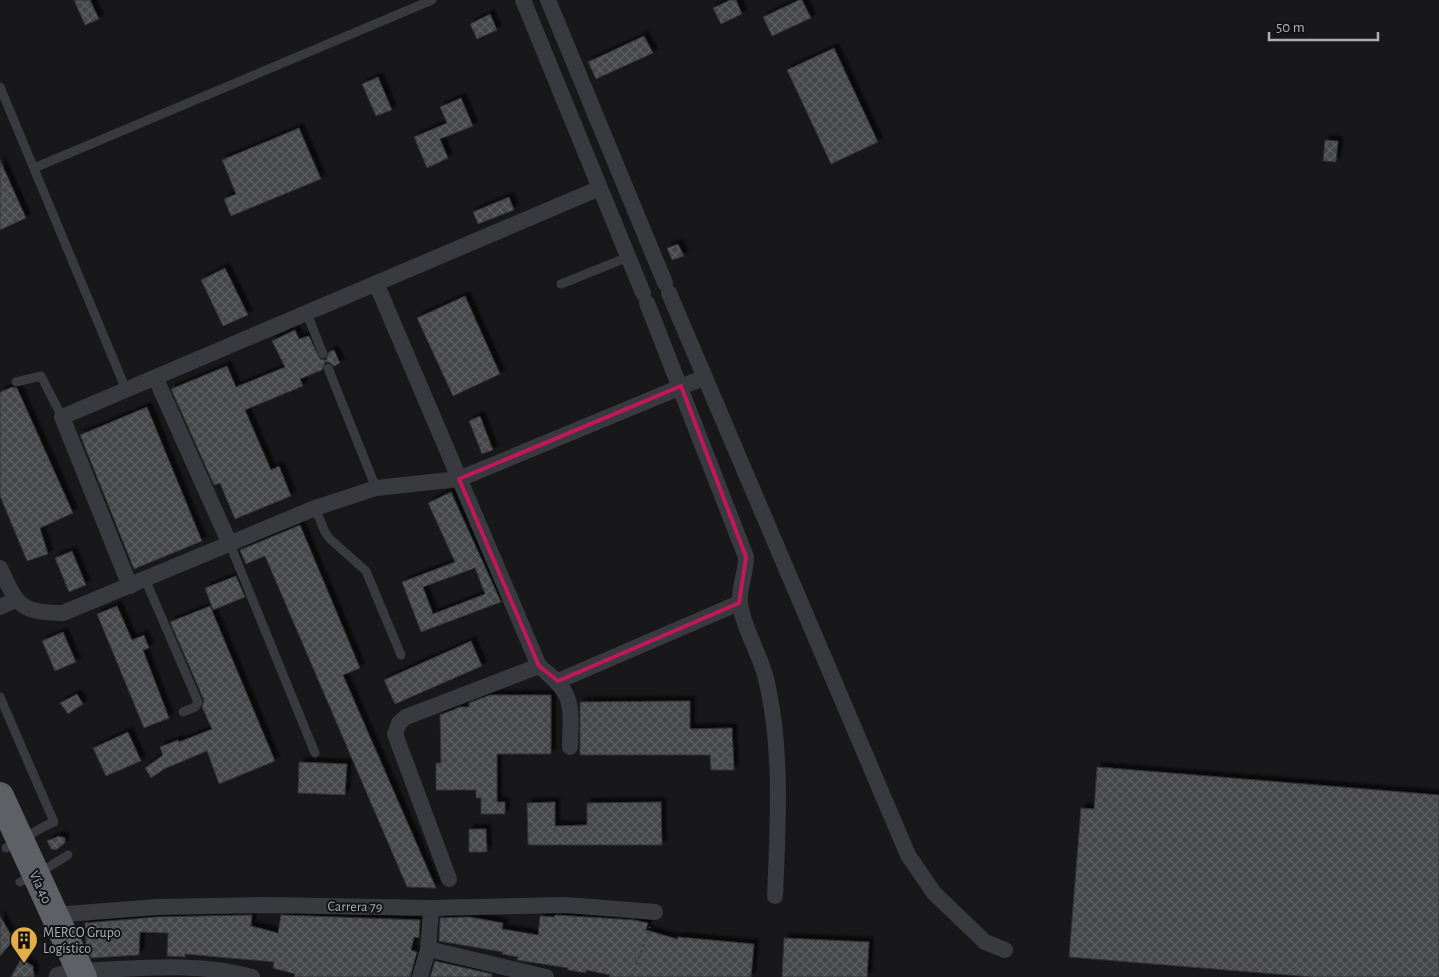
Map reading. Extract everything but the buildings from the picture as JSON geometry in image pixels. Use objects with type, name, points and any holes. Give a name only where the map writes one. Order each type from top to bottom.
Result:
[{"type":"highway","name":"Vía 40","points":[[0,796],[9,842],[28,879],[56,956],[72,976]]},
{"type":"highway","name":"Vía 40","points":[[28,879],[54,915],[72,976]]},
{"type":"street","points":[[523,0],[681,386],[746,557],[746,572],[739,603],[765,674],[774,733],[778,816],[774,896]]},
{"type":"street","points":[[548,0],[667,288],[908,856],[934,893],[985,942],[1006,950]]},
{"type":"street","points":[[137,582],[62,417],[126,392],[600,188]]},
{"type":"street","points":[[376,283],[539,666],[558,681],[566,692],[571,706],[570,747]]},
{"type":"street","points":[[0,568],[15,600],[29,610],[40,613],[63,613],[229,542],[315,508],[376,488],[459,479],[705,377]]},
{"type":"street","points":[[156,379],[229,542]]},
{"type":"street","points":[[0,607],[15,600]]},
{"type":"street","points":[[558,681],[739,603]]},
{"type":"street","points":[[450,879],[395,734],[397,728],[406,717],[539,666]]},
{"type":"street","name":"Carrera 79","points":[[54,915],[157,907],[266,905],[431,908],[566,905],[655,912]]},
{"type":"street","points":[[420,977],[428,949],[431,908]]},
{"type":"street","points":[[428,949],[501,972],[546,977]]},
{"type":"street","points":[[72,976],[189,967],[234,972],[252,977]]},
{"type":"lane","points":[[34,168],[432,0]]},
{"type":"lane","points":[[0,87],[126,392]]},
{"type":"lane","points":[[561,284],[628,257]]},
{"type":"lane","points":[[307,314],[323,354]]},
{"type":"lane","points":[[328,368],[376,488]]},
{"type":"lane","points":[[16,382],[41,376],[62,417]]},
{"type":"lane","points":[[315,508],[330,539],[366,571],[401,655]]},
{"type":"lane","points":[[229,542],[314,753]]},
{"type":"lane","points":[[137,582],[198,702],[198,705],[183,712]]},
{"type":"lane","points":[[0,697],[54,822],[9,842]]},
{"type":"lane","points":[[28,879],[68,855]]},
{"type":"path","points":[[632,977],[655,912]]},
{"type":"highlighted area","points":[[681,386],[746,557],[739,603],[558,681],[539,666],[459,479]]},
{"type":"place","name":"MERCO Grupo Logístico","points":[[24,964]]}]
